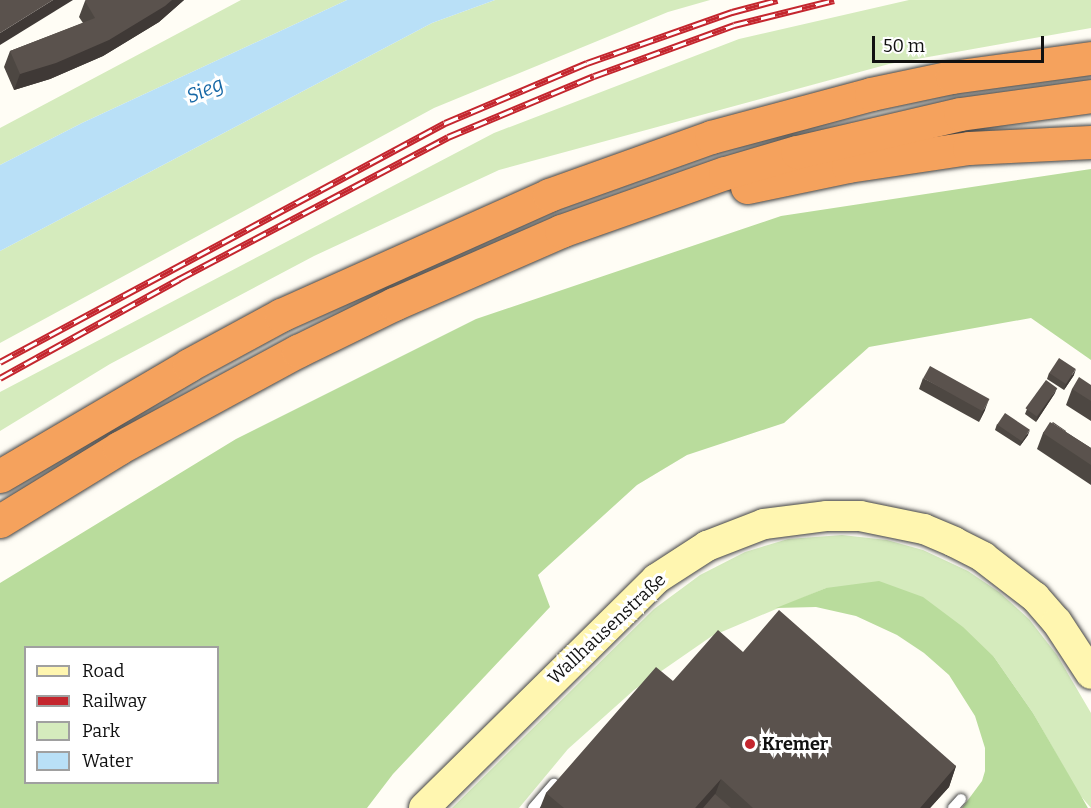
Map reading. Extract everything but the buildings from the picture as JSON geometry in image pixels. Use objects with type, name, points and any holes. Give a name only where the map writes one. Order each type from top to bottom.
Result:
[{"type":"highway","points":[[0,476],[160,381],[281,315],[549,195],[711,137],[871,94],[952,77],[1091,58]]},
{"type":"highway","points":[[0,521],[119,448],[288,356],[394,304],[561,231],[726,173],[797,152],[960,114],[1091,96]]},
{"type":"highway","points":[[561,231],[848,166],[969,148],[1091,142]]},
{"type":"street","name":"Wallhausenstraße","points":[[424,808],[656,579],[707,546],[735,534],[784,520],[860,516],[913,527],[954,542],[983,557],[1035,597],[1057,622],[1091,674]]},
{"type":"lane","points":[[533,808],[561,776]]},
{"type":"lane","points":[[953,808],[961,799]]},
{"type":"green space","points":[[241,0],[347,0],[82,123],[0,165],[0,128]]},
{"type":"green space","points":[[495,0],[710,0],[668,12],[434,108],[0,343],[0,251],[432,23]]},
{"type":"green space","points":[[909,0],[1091,0],[1091,28],[889,64],[499,170],[314,256],[110,364],[0,431],[0,392],[494,133],[739,39]]},
{"type":"green space","points":[[1091,169],[1091,360],[1031,318],[869,347],[784,423],[687,455],[637,485],[538,575],[550,607],[393,774],[367,808],[0,808],[0,583],[236,439],[476,319],[781,216]]},
{"type":"green space","points":[[842,535],[887,540],[923,550],[968,571],[999,592],[1029,619],[1057,655],[1091,713],[1091,808],[1079,794],[1033,713],[994,657],[826,588],[712,636],[634,690],[568,749],[519,808],[452,808],[654,609],[700,575],[745,552],[788,539]]},
{"type":"green space","points":[[879,581],[923,597],[963,627],[994,657],[1033,713],[1088,808],[962,808],[982,781],[985,771],[985,748],[975,716],[949,675],[924,653],[897,635],[856,616],[816,607],[776,608],[826,588]]},
{"type":"water","name":"Sieg","points":[[347,0],[495,0],[432,23],[0,251],[0,165],[82,123]]},
{"type":"railway","points":[[0,362],[445,123],[587,63],[732,12],[777,0]]},
{"type":"railway","points":[[0,378],[179,279],[448,137],[594,76],[734,25],[834,0]]},
{"type":"place","name":"Kremer","points":[[750,744]]}]
